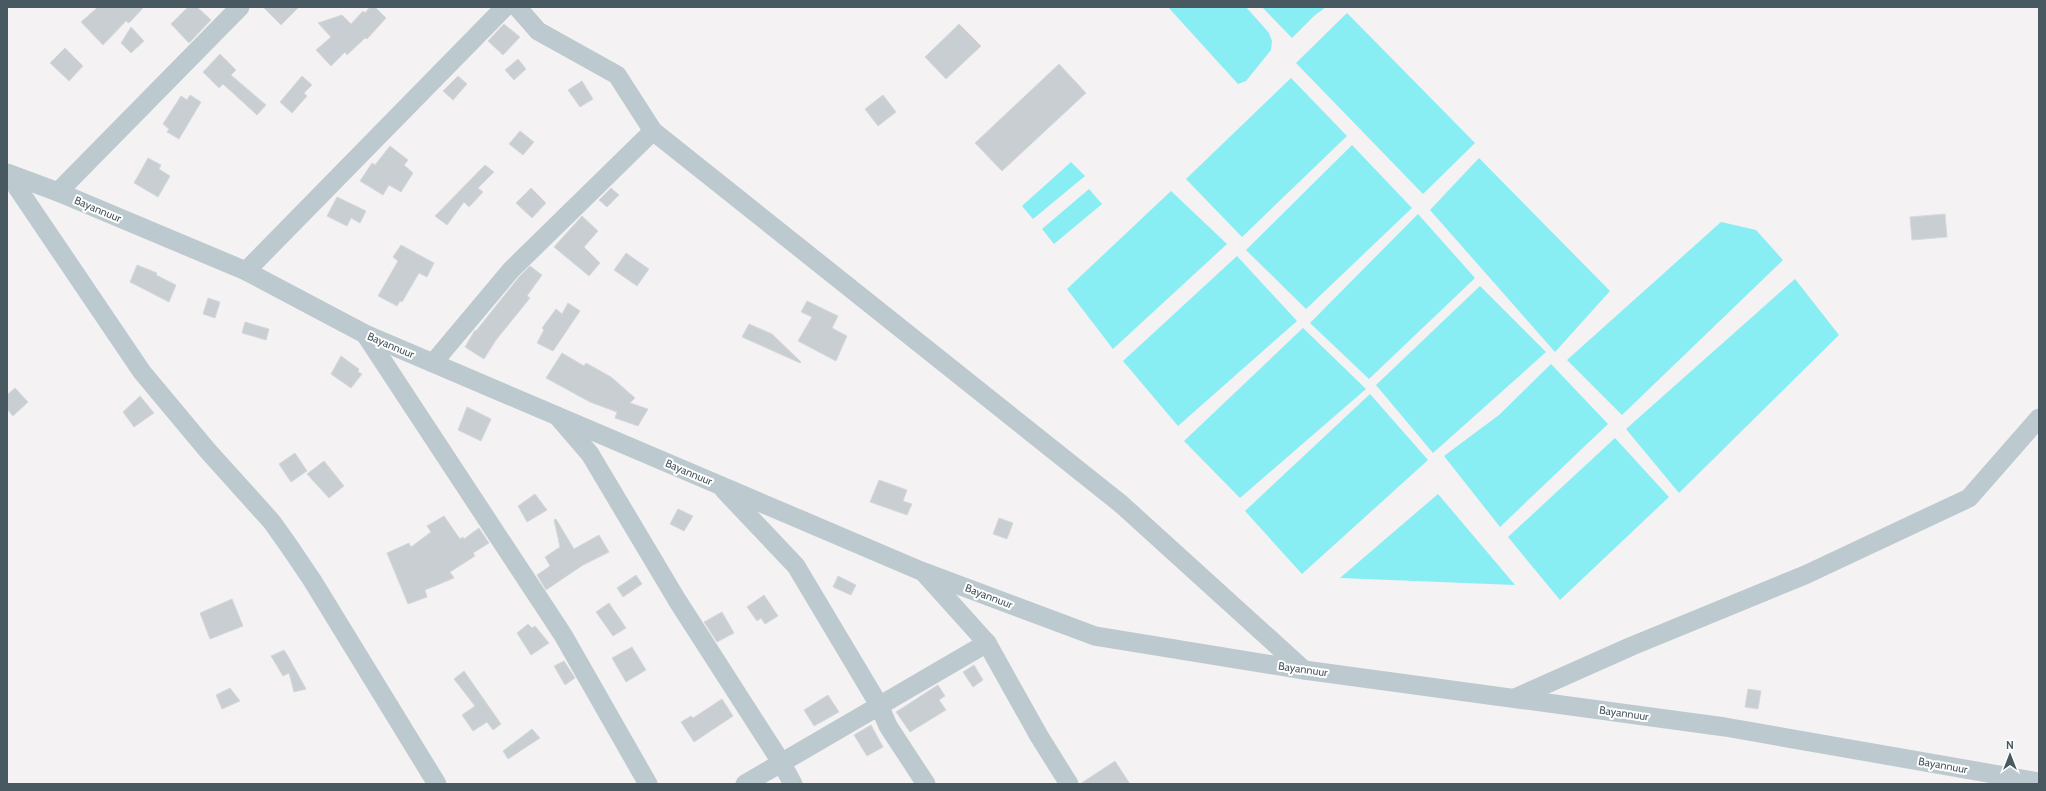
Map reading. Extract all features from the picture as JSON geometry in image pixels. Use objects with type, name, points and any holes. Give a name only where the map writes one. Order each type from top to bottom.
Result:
[{"type":"street","points":[[58,192],[240,7]]},
{"type":"street","points":[[246,271],[505,7]]},
{"type":"street","points":[[517,7],[538,31],[617,76],[653,131],[1121,504],[1304,670]]},
{"type":"street","points":[[433,363],[511,270],[653,131]]},
{"type":"street","points":[[7,174],[142,372],[208,451],[272,522],[289,546],[312,580],[437,784]]},
{"type":"street","name":"Bayannuur","points":[[7,174],[58,192],[246,271],[365,334],[433,363],[922,570],[1095,636],[1304,670],[1725,727],[2039,782]]},
{"type":"street","points":[[365,334],[564,635],[648,784]]},
{"type":"street","points":[[556,415],[590,454],[677,600],[781,762],[793,784]]},
{"type":"street","points":[[1515,698],[1632,646],[1805,575],[1969,498],[2039,418]]},
{"type":"street","points":[[719,484],[796,566],[879,705],[888,726],[926,784]]},
{"type":"street","points":[[922,570],[987,643],[1039,736],[1069,784]]},
{"type":"street","points":[[745,784],[987,643]]},
{"type":"water","points":[[1168,7],[1246,7],[1269,33],[1272,41],[1271,50],[1246,81],[1238,84]]},
{"type":"water","points":[[1262,7],[1326,7],[1314,16],[1292,38]]},
{"type":"water","points":[[1347,13],[1475,143],[1423,194],[1296,63]]},
{"type":"water","points":[[1291,78],[1347,136],[1242,237],[1186,179]]},
{"type":"water","points":[[1352,145],[1412,208],[1306,309],[1246,250]]},
{"type":"water","points":[[1479,158],[1610,291],[1555,352],[1430,210]]},
{"type":"water","points":[[1071,162],[1085,176],[1033,219],[1022,206]]},
{"type":"water","points":[[1089,189],[1102,204],[1054,244],[1042,229]]},
{"type":"water","points":[[1171,191],[1227,244],[1113,349],[1067,289]]},
{"type":"water","points":[[1418,214],[1475,278],[1369,379],[1310,323]]},
{"type":"water","points":[[1721,222],[1756,230],[1783,260],[1622,415],[1567,360]]},
{"type":"water","points":[[1237,256],[1297,321],[1178,426],[1123,361]]},
{"type":"water","points":[[1795,279],[1839,335],[1679,493],[1626,429]]},
{"type":"water","points":[[1480,286],[1546,352],[1433,453],[1376,385]]},
{"type":"water","points":[[1303,328],[1366,389],[1240,498],[1184,441]]},
{"type":"water","points":[[1551,364],[1608,424],[1500,527],[1444,456],[1499,415]]},
{"type":"water","points":[[1370,394],[1428,460],[1302,574],[1245,511]]},
{"type":"water","points":[[1615,438],[1669,497],[1560,600],[1508,537]]},
{"type":"water","points":[[1438,494],[1515,585],[1340,578]]},
{"type":"building","points":[[98,7],[144,7],[129,23],[126,21],[103,45],[81,22]]},
{"type":"building","points":[[188,7],[197,7],[211,20],[189,43],[171,24]]},
{"type":"building","points":[[263,7],[299,7],[281,25]]},
{"type":"building","points":[[370,7],[375,7],[386,18],[367,39],[365,38],[347,55],[345,52],[331,66],[316,50],[331,37],[318,23],[342,15],[351,24],[363,11],[365,13]]},
{"type":"building","points":[[504,24],[520,37],[503,55],[488,41]]},
{"type":"building","points":[[959,24],[981,46],[946,79],[925,57]]},
{"type":"building","points":[[131,27],[144,41],[131,53],[121,43]]},
{"type":"building","points":[[65,48],[83,66],[69,81],[50,63]]},
{"type":"building","points":[[220,54],[236,70],[231,75],[266,105],[257,115],[223,84],[219,88],[203,72]]},
{"type":"building","points":[[518,59],[526,69],[514,80],[505,70]]},
{"type":"building","points":[[1059,64],[1086,93],[1002,171],[975,143]]},
{"type":"building","points":[[302,76],[312,85],[304,93],[307,96],[292,113],[280,102]]},
{"type":"building","points":[[458,76],[467,84],[453,100],[443,91]]},
{"type":"building","points":[[582,81],[593,99],[580,107],[568,90]]},
{"type":"building","points":[[190,95],[201,102],[179,139],[167,132],[169,129],[163,124],[181,96],[187,100]]},
{"type":"building","points":[[883,95],[896,112],[878,126],[865,109]]},
{"type":"building","points":[[520,131],[534,142],[523,155],[509,144]]},
{"type":"building","points":[[390,146],[408,160],[404,165],[413,173],[401,192],[389,185],[383,195],[360,181],[372,163],[375,165]]},
{"type":"building","points":[[148,158],[161,165],[159,169],[170,176],[158,197],[134,183]]},
{"type":"building","points":[[485,165],[494,172],[478,188],[483,192],[469,207],[464,202],[447,225],[435,216]]},
{"type":"building","points":[[531,188],[546,203],[532,218],[516,203]]},
{"type":"building","points":[[611,188],[619,195],[607,207],[599,200]]},
{"type":"building","points":[[337,197],[366,211],[360,223],[351,218],[347,226],[327,216]]},
{"type":"building","points":[[1945,214],[1947,237],[1912,240],[1910,217]]},
{"type":"building","points":[[582,216],[598,231],[584,247],[600,263],[589,276],[554,247]]},
{"type":"building","points":[[401,245],[434,263],[427,277],[419,273],[402,302],[400,301],[397,306],[378,296],[398,261],[393,257]]},
{"type":"building","points":[[626,253],[649,269],[637,286],[614,270]]},
{"type":"building","points":[[137,265],[157,273],[156,275],[176,285],[169,302],[130,282]]},
{"type":"building","points":[[530,266],[542,275],[527,296],[530,298],[496,340],[484,359],[465,347],[475,330],[476,331],[519,277]]},
{"type":"building","points":[[208,298],[220,302],[215,318],[203,314]]},
{"type":"building","points":[[807,301],[838,316],[832,328],[847,336],[836,361],[798,341],[812,317],[801,312]]},
{"type":"building","points":[[568,303],[580,311],[553,351],[537,343],[544,330],[542,328],[556,309],[562,314]]},
{"type":"building","points":[[245,322],[269,329],[266,340],[242,333]]},
{"type":"building","points":[[749,324],[772,334],[801,362],[800,363],[742,337]]},
{"type":"building","points":[[562,353],[584,366],[586,363],[611,377],[635,398],[630,403],[648,409],[638,426],[615,418],[617,412],[590,402],[546,378]]},
{"type":"building","points":[[341,356],[359,369],[358,372],[362,374],[351,388],[331,374]]},
{"type":"building","points":[[15,388],[28,402],[13,416],[7,409],[7,395]]},
{"type":"building","points":[[140,396],[154,413],[134,427],[123,412]]},
{"type":"building","points":[[467,407],[491,419],[481,441],[458,430]]},
{"type":"building","points":[[295,453],[307,471],[291,482],[279,464]]},
{"type":"building","points":[[324,461],[344,486],[329,498],[307,474]]},
{"type":"building","points":[[879,480],[907,490],[903,501],[912,504],[907,515],[870,502]]},
{"type":"building","points":[[535,494],[547,510],[527,522],[518,506]]},
{"type":"building","points":[[678,509],[693,516],[684,531],[670,524]]},
{"type":"building","points":[[444,516],[460,539],[463,537],[464,539],[479,528],[489,543],[473,553],[475,556],[450,572],[454,578],[425,590],[427,597],[408,604],[387,553],[409,543],[411,547],[431,532],[427,526]]},
{"type":"building","points":[[999,518],[1013,523],[1007,539],[993,534]]},
{"type":"building","points":[[556,519],[574,549],[599,535],[609,552],[583,565],[546,590],[537,575],[550,566],[545,557],[560,547],[554,520]]},
{"type":"building","points":[[636,575],[642,584],[623,597],[617,588]]},
{"type":"building","points":[[838,576],[856,585],[851,595],[833,587]]},
{"type":"building","points":[[764,595],[778,616],[765,624],[761,618],[757,621],[747,607]]},
{"type":"building","points":[[232,599],[243,626],[210,639],[200,613]]},
{"type":"building","points":[[609,603],[626,628],[613,636],[596,612]]},
{"type":"building","points":[[722,612],[734,633],[717,642],[704,622]]},
{"type":"building","points":[[528,624],[532,628],[535,626],[549,643],[531,655],[517,633]]},
{"type":"building","points":[[632,647],[646,670],[626,682],[612,658]]},
{"type":"building","points":[[284,650],[306,689],[294,692],[289,673],[283,676],[271,656]]},
{"type":"building","points":[[564,661],[575,678],[565,685],[554,666]]},
{"type":"building","points":[[974,665],[983,680],[973,687],[963,672]]},
{"type":"building","points":[[464,671],[501,724],[493,730],[487,722],[473,731],[462,715],[475,706],[454,679]]},
{"type":"building","points":[[938,685],[945,696],[939,700],[946,710],[910,732],[896,712]]},
{"type":"building","points":[[230,688],[240,701],[222,709],[216,695]]},
{"type":"building","points":[[1748,689],[1761,691],[1758,709],[1745,707]]},
{"type":"building","points":[[828,695],[839,712],[814,726],[804,710]]},
{"type":"building","points":[[722,699],[733,716],[694,742],[681,722],[691,716],[693,718]]},
{"type":"building","points":[[871,725],[883,747],[867,756],[854,735]]},
{"type":"building","points":[[532,729],[540,738],[508,759],[503,751]]},
{"type":"building","points":[[1115,761],[1130,784],[1080,784]]}]
